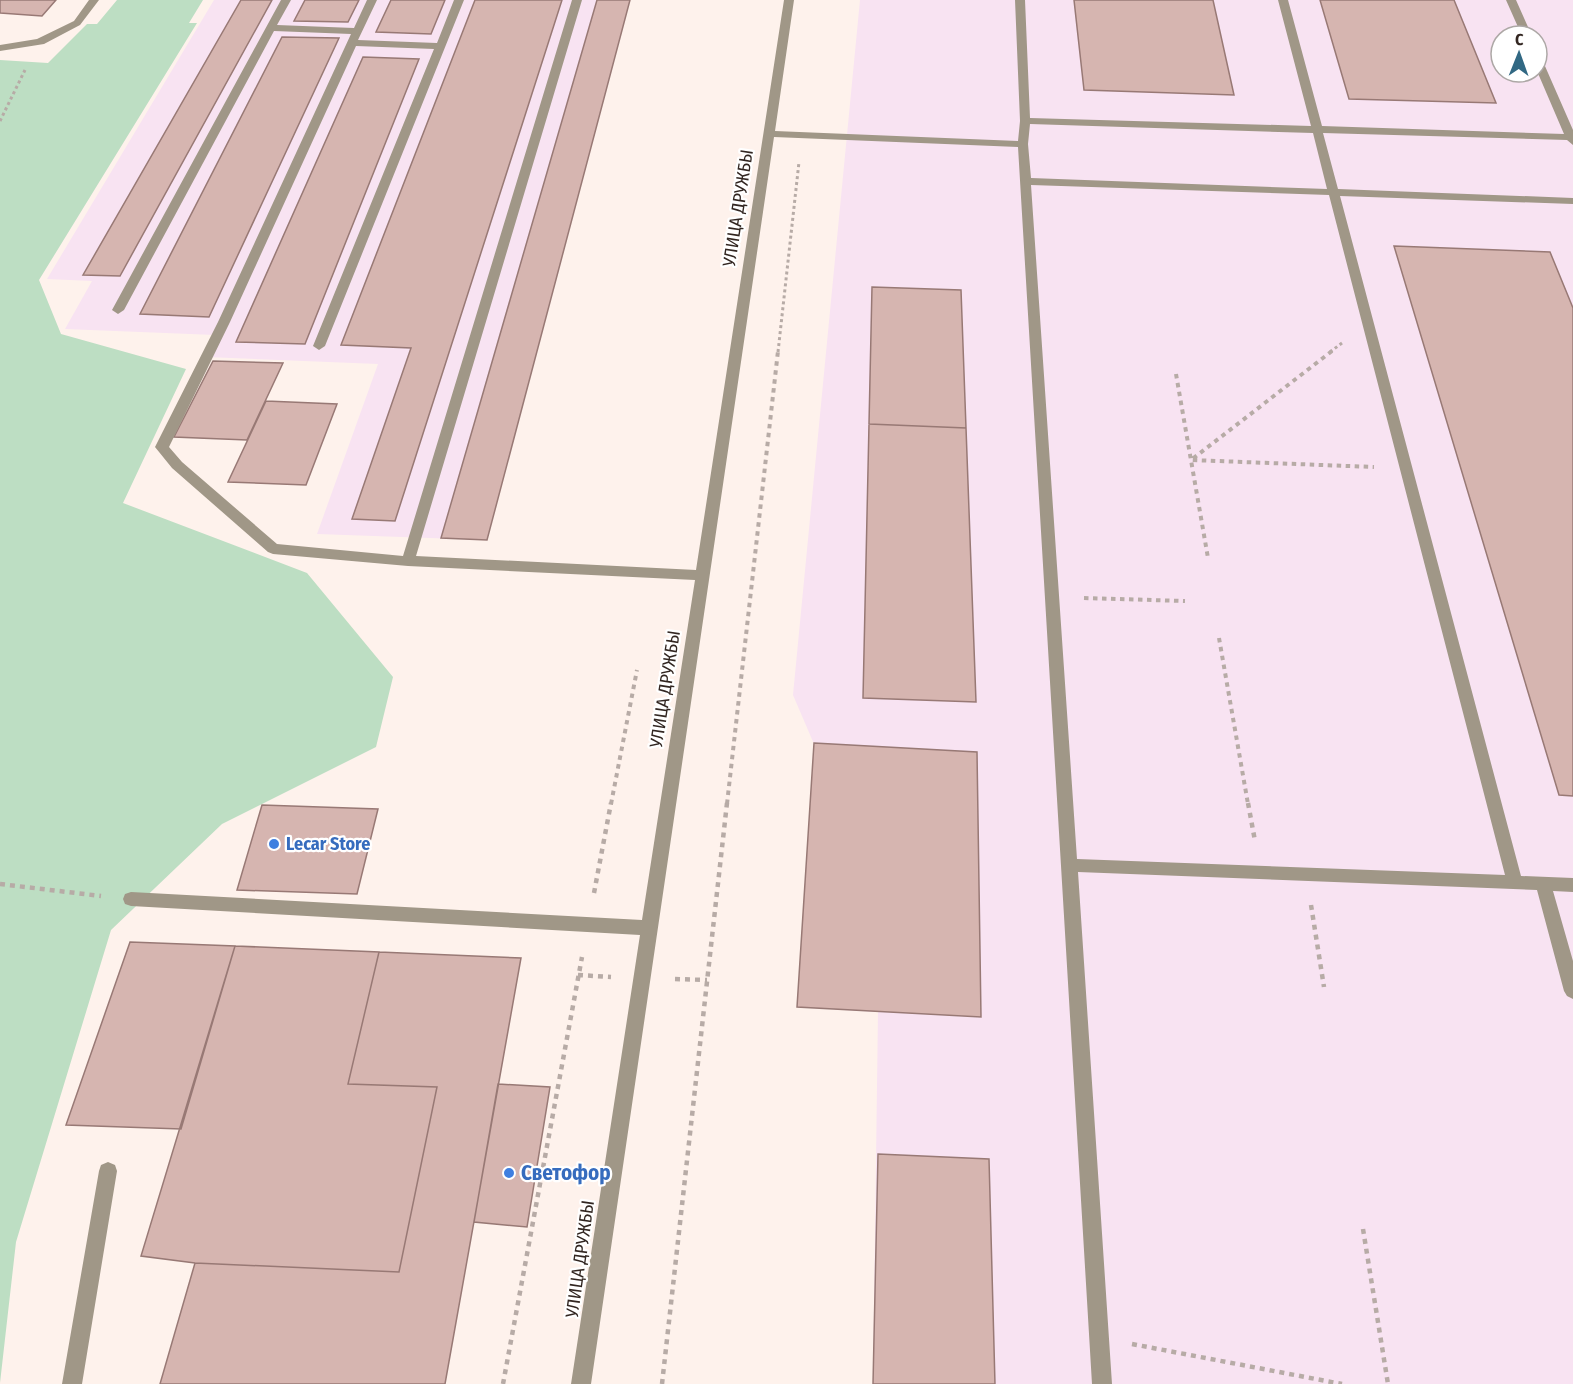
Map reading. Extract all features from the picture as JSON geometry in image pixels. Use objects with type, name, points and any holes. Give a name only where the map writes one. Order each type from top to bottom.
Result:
[{"type":"street","points":[[0,48],[39,42],[77,23],[94,0]]},
{"type":"street","points":[[118,310],[286,0]]},
{"type":"street","points":[[372,0],[224,322],[162,447],[177,465],[273,549],[408,561],[702,575]]},
{"type":"street","points":[[319,346],[459,0]]},
{"type":"street","points":[[408,561],[577,0]]},
{"type":"street","name":"УЛИЦА ДРУЖБЫ","points":[[581,1384],[789,0]]},
{"type":"street","points":[[1020,0],[1025,181],[1102,1384]]},
{"type":"street","points":[[1283,0],[1515,883]]},
{"type":"street","points":[[1512,0],[1522,24]]},
{"type":"street","points":[[271,28],[357,31]]},
{"type":"street","points":[[352,43],[441,46]]},
{"type":"street","points":[[1025,121],[1572,139],[1548,84]]},
{"type":"street","points":[[768,135],[1023,144]]},
{"type":"street","points":[[1025,181],[1573,201]]},
{"type":"street","points":[[1069,865],[1573,885]]},
{"type":"street","points":[[1543,884],[1573,991]]},
{"type":"street","points":[[130,899],[649,928]]},
{"type":"street","points":[[72,1384],[108,1171]]},
{"type":"path","points":[[0,121],[39,42]]},
{"type":"path","points":[[662,1384],[801,136]]},
{"type":"path","points":[[1191,460],[1368,322]]},
{"type":"path","points":[[1176,374],[1208,558]]},
{"type":"path","points":[[1191,460],[1407,469]]},
{"type":"path","points":[[1052,597],[1185,600]]},
{"type":"path","points":[[1219,638],[1261,873]]},
{"type":"path","points":[[503,1384],[637,670]]},
{"type":"path","points":[[1306,875],[1324,987]]},
{"type":"path","points":[[0,884],[130,899]]},
{"type":"path","points":[[1363,1229],[1388,1384]]},
{"type":"path","points":[[1099,1337],[1342,1384]]},
{"type":"shaded area","points":[[214,0],[630,0],[487,540],[317,534],[378,364],[206,357],[215,335],[65,329],[92,281],[47,279]]},
{"type":"shaded area","points":[[860,0],[1573,0],[1573,1384],[873,1384],[878,1012],[797,1007],[814,744],[793,695]]},
{"type":"green space","points":[[117,0],[203,0],[189,23],[197,23],[39,280],[61,334],[186,369],[123,503],[307,573],[393,677],[376,747],[222,824],[111,930],[16,1242],[0,1383],[0,60],[48,63],[87,24],[97,24]]},
{"type":"building","points":[[0,0],[56,0],[42,16],[0,13]]},
{"type":"building","points":[[241,0],[272,0],[120,276],[83,275]]},
{"type":"building","points":[[305,0],[359,0],[348,22],[294,21]]},
{"type":"building","points":[[391,0],[445,0],[431,34],[376,32]]},
{"type":"building","points":[[475,0],[562,0],[395,521],[352,519],[411,348],[341,345]]},
{"type":"building","points":[[597,0],[630,0],[487,540],[441,538]]},
{"type":"building","points":[[1074,0],[1213,0],[1234,95],[1084,90]]},
{"type":"building","points":[[1320,0],[1454,0],[1496,103],[1349,99]]},
{"type":"building","points":[[282,37],[339,38],[209,317],[140,314]]},
{"type":"building","points":[[363,57],[419,59],[305,344],[236,342]]},
{"type":"building","points":[[1394,246],[1550,252],[1573,308],[1573,796],[1559,795]]},
{"type":"building","points":[[872,287],[961,290],[966,428],[869,424]]},
{"type":"building","points":[[213,361],[283,363],[247,440],[174,437]]},
{"type":"building","points":[[266,401],[337,404],[306,485],[228,482]]},
{"type":"building","points":[[869,424],[966,428],[976,702],[863,698]]},
{"type":"building","points":[[814,743],[977,752],[981,1017],[797,1007]]},
{"type":"building","points":[[262,805],[378,809],[357,894],[237,890]]},
{"type":"building","points":[[130,942],[235,946],[181,1129],[66,1125]]},
{"type":"building","points":[[235,946],[379,952],[348,1084],[437,1087],[399,1272],[195,1263],[141,1256]]},
{"type":"building","points":[[379,952],[521,958],[445,1384],[160,1384],[195,1263],[399,1272],[437,1087],[348,1084]]},
{"type":"building","name":"Светофор","points":[[498,1084],[550,1087],[527,1227],[474,1222]]},
{"type":"building","points":[[878,1154],[989,1159],[995,1384],[873,1384]]},
{"type":"place","name":"Lecar Store","points":[[274,844]]},
{"type":"place","name":"Светофор","points":[[509,1173]]}]
